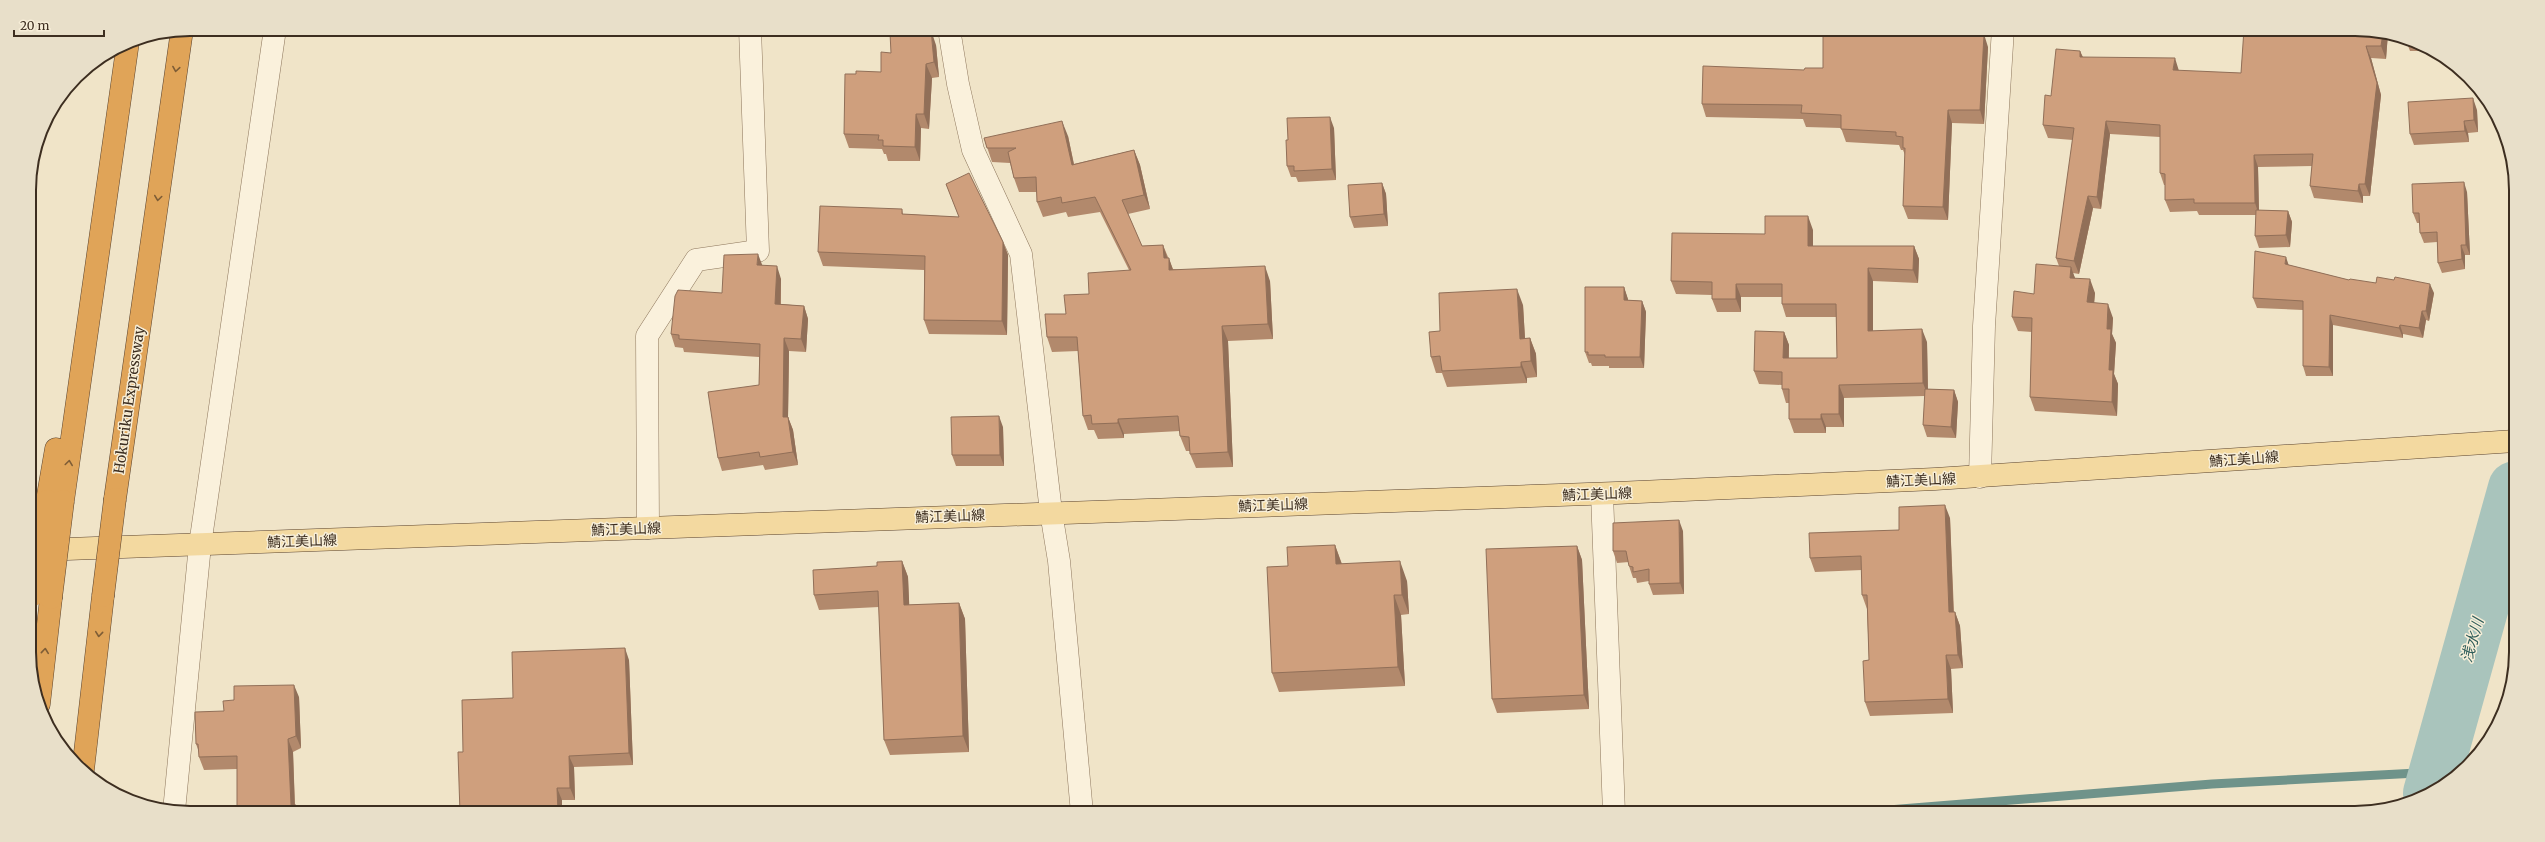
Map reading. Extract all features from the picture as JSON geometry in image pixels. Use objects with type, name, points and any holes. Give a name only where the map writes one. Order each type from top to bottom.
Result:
[{"type":"highway","name":"Hokuriku Expressway","points":[[84,764],[115,499],[181,36]]},
{"type":"highway","points":[[39,682],[39,599],[55,501],[93,209],[127,50]]},
{"type":"main road","name":"鯖江美山線","points":[[36,550],[1051,512],[1602,494],[1980,477],[2509,441]]},
{"type":"street","points":[[175,805],[200,544],[274,36]]},
{"type":"street","points":[[648,528],[647,336],[696,260],[758,251],[750,36]]},
{"type":"street","points":[[950,36],[958,84],[973,150],[1021,254],[1043,430],[1051,512],[1059,561],[1081,806]]},
{"type":"street","points":[[1980,477],[1984,326],[2003,36]]},
{"type":"street","points":[[1602,494],[1614,806]]},
{"type":"building","points":[[890,36],[932,36],[934,62],[926,64],[924,114],[916,114],[915,147],[883,146],[883,140],[878,140],[879,135],[844,134],[845,74],[856,74],[856,71],[881,72],[881,52],[891,53]]},
{"type":"building","points":[[1823,36],[1984,36],[1980,110],[1948,110],[1943,207],[1903,206],[1905,148],[1903,148],[1903,137],[1896,136],[1896,132],[1841,129],[1841,115],[1801,113],[1802,105],[1702,104],[1703,66],[1804,70],[1805,68],[1823,68]]},
{"type":"building","points":[[2244,36],[2365,36],[2382,38],[2381,46],[2366,46],[2377,83],[2365,184],[2359,184],[2358,191],[2310,186],[2313,154],[2254,155],[2255,203],[2194,203],[2194,199],[2165,200],[2165,174],[2160,173],[2160,125],[2106,121],[2097,197],[2088,196],[2074,261],[2056,258],[2074,128],[2043,125],[2045,95],[2051,96],[2056,49],[2080,51],[2080,57],[2175,58],[2173,70],[2241,73]]},
{"type":"building","points":[[2473,98],[2474,120],[2464,121],[2465,131],[2410,134],[2408,102]]},
{"type":"building","points":[[1330,117],[1332,169],[1294,171],[1294,166],[1287,166],[1287,118]]},
{"type":"building","points":[[1062,121],[1072,165],[1134,150],[1144,195],[1122,200],[1142,246],[1163,245],[1164,258],[1169,258],[1169,270],[1265,266],[1268,324],[1222,326],[1228,452],[1190,454],[1189,437],[1180,436],[1178,416],[1118,419],[1118,423],[1092,424],[1091,415],[1083,416],[1077,337],[1047,337],[1045,314],[1066,314],[1064,295],[1089,294],[1088,273],[1131,270],[1095,197],[1062,203],[1061,197],[1037,202],[1036,177],[1014,178],[1008,152],[1016,148],[987,148],[984,138]]},
{"type":"building","points":[[969,173],[1003,242],[1002,321],[924,320],[925,256],[818,252],[820,206],[902,209],[902,214],[959,217],[946,184]]},
{"type":"building","points":[[2464,182],[2466,245],[2461,245],[2462,259],[2438,263],[2437,232],[2420,233],[2419,213],[2413,213],[2412,184]]},
{"type":"building","points":[[1382,183],[1384,214],[1350,217],[1348,185]]},
{"type":"building","points":[[2256,210],[2288,211],[2286,235],[2255,236]]},
{"type":"building","points":[[1765,216],[1808,216],[1808,246],[1914,246],[1913,270],[1868,268],[1868,331],[1922,329],[1923,383],[1839,385],[1839,414],[1821,414],[1821,419],[1789,419],[1789,389],[1782,389],[1782,372],[1754,371],[1755,331],[1784,332],[1783,358],[1837,358],[1836,304],[1782,304],[1782,284],[1736,284],[1736,299],[1712,299],[1712,282],[1671,281],[1672,233],[1765,234]]},
{"type":"building","points":[[2255,251],[2286,257],[2285,264],[2349,280],[2376,283],[2377,277],[2394,280],[2395,277],[2430,284],[2426,311],[2422,311],[2419,328],[2400,325],[2399,328],[2330,315],[2329,367],[2303,366],[2303,301],[2253,298]]},
{"type":"building","points":[[758,254],[757,265],[777,266],[775,304],[804,306],[801,339],[784,338],[783,417],[788,417],[793,452],[760,457],[759,452],[718,458],[708,392],[759,385],[760,344],[679,339],[679,335],[671,334],[675,296],[678,290],[722,293],[724,255]]},
{"type":"building","points":[[2036,264],[2071,267],[2070,278],[2090,279],[2087,302],[2108,304],[2107,329],[2111,329],[2109,370],[2113,370],[2112,402],[2030,397],[2032,318],[2012,317],[2014,291],[2034,294]]},
{"type":"building","points":[[1585,287],[1624,287],[1624,300],[1642,301],[1640,357],[1605,357],[1605,355],[1588,355],[1588,352],[1585,352]]},
{"type":"building","points":[[1517,289],[1520,339],[1530,338],[1531,361],[1521,362],[1521,367],[1442,371],[1440,356],[1431,357],[1429,332],[1440,331],[1439,293]]},
{"type":"building","points":[[1925,389],[1954,390],[1951,427],[1923,425]]},
{"type":"building","points":[[999,416],[1000,455],[952,455],[951,417]]},
{"type":"building","points":[[1945,505],[1949,612],[1955,612],[1958,655],[1946,655],[1948,699],[1865,702],[1863,661],[1869,660],[1867,595],[1862,595],[1861,556],[1810,558],[1809,533],[1899,530],[1899,507]]},
{"type":"building","points":[[1679,520],[1680,583],[1649,584],[1649,569],[1633,572],[1633,567],[1629,566],[1626,551],[1613,551],[1613,523]]},
{"type":"building","points":[[1335,545],[1336,564],[1400,561],[1402,595],[1394,595],[1398,667],[1272,673],[1267,567],[1288,566],[1287,547]]},
{"type":"building","points":[[1577,546],[1584,695],[1492,699],[1486,549]]},
{"type":"building","points":[[902,561],[904,605],[959,603],[963,736],[884,740],[878,591],[814,595],[813,570],[877,566],[877,562]]},
{"type":"building","points":[[625,648],[629,753],[569,756],[570,788],[557,788],[558,806],[460,806],[458,752],[463,752],[462,700],[513,698],[512,652]]},
{"type":"building","points":[[294,685],[296,736],[288,739],[291,805],[296,806],[237,806],[237,756],[199,757],[198,744],[196,744],[195,712],[224,711],[223,701],[234,700],[234,686]]},
{"type":"waterway","name":"浅水川","points":[[2432,785],[2509,510]]},
{"type":"waterway","points":[[1938,806],[2212,784],[2436,772]]}]
